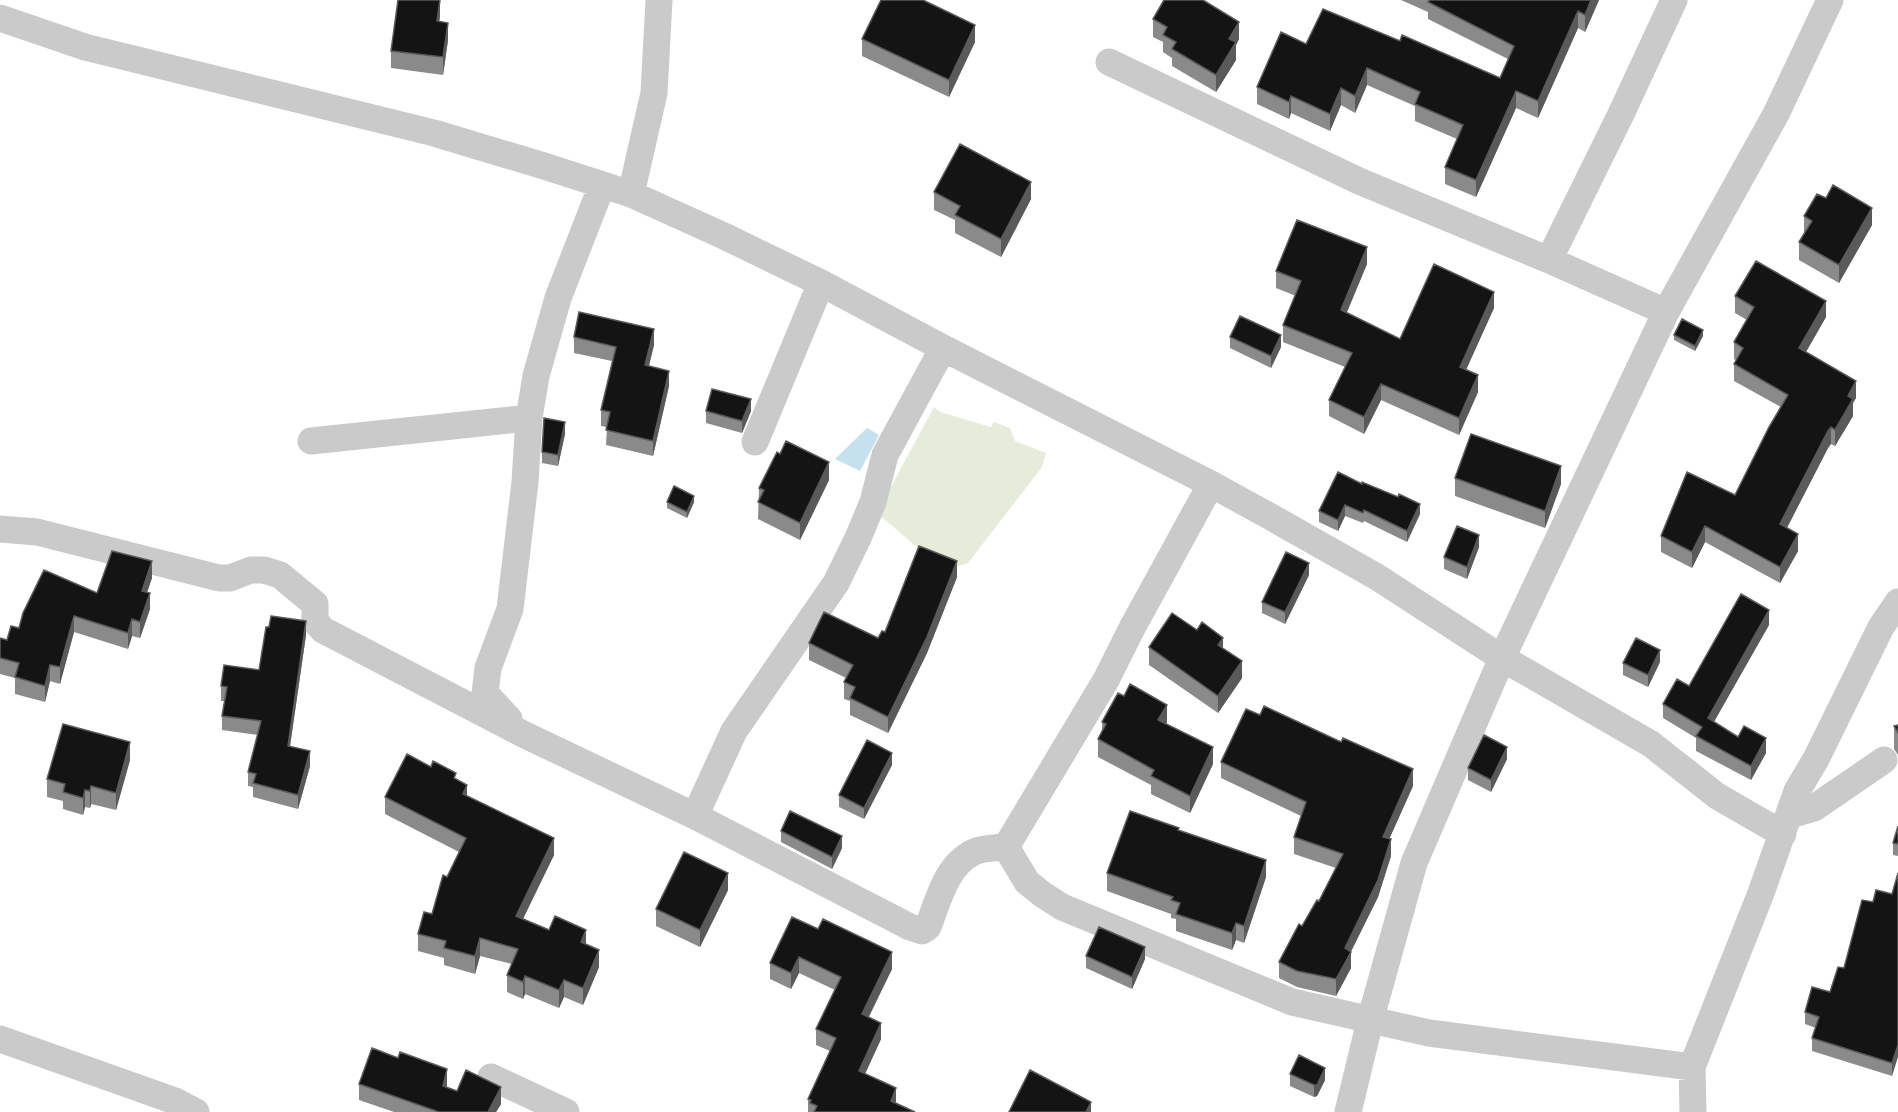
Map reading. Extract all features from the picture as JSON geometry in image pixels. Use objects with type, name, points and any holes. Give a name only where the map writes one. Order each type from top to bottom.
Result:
[{"type":"street","points":[[631,194],[654,93],[659,0]]},
{"type":"street","points":[[1549,260],[1622,114],[1674,0]]},
{"type":"street","points":[[1348,1112],[1370,1021],[1414,863],[1502,658],[1666,312],[1776,114],[1830,0]]},
{"type":"street","points":[[0,18],[85,47],[434,133],[631,194],[821,283],[943,348],[1211,484],[1377,577],[1502,658],[1651,744],[1717,796],[1786,824]]},
{"type":"street","points":[[1109,62],[1359,181],[1549,260],[1666,312]]},
{"type":"street","points":[[525,735],[484,693],[488,668],[510,609],[525,482],[529,418],[536,376],[558,298],[602,185]]},
{"type":"street","points":[[755,442],[821,283]]},
{"type":"street","points":[[695,816],[734,731],[836,583],[873,502],[885,455],[943,348]]},
{"type":"street","points":[[311,441],[529,418]]},
{"type":"street","points":[[1006,847],[1106,680],[1211,484]]},
{"type":"street","points":[[0,529],[37,532],[219,578],[230,578],[251,570],[264,570],[280,575],[315,604],[315,621],[323,630],[525,735],[695,816],[910,927],[922,931],[928,927],[948,877],[955,866],[974,851],[1006,847]]},
{"type":"street","points":[[1693,1112],[1692,1067],[1797,791],[1816,759],[1881,627],[1898,602]]},
{"type":"street","points":[[1786,824],[1814,808],[1884,760]]},
{"type":"street","points":[[1006,847],[1027,882],[1062,907],[1292,1002],[1370,1021],[1484,1041],[1692,1067]]},
{"type":"street","points":[[0,1039],[175,1101],[196,1112]]},
{"type":"street","points":[[491,1077],[566,1112]]},
{"type":"green space","points":[[934,407],[940,412],[991,427],[994,422],[1010,428],[1015,441],[1046,453],[1042,467],[968,563],[949,569],[925,554],[877,513]]},
{"type":"water","points":[[867,428],[879,435],[860,471],[835,459]]},
{"type":"building","points":[[398,0],[440,0],[437,21],[448,23],[443,57],[391,51]]},
{"type":"building","points":[[881,0],[923,0],[975,25],[949,80],[862,39]]},
{"type":"building","points":[[1164,0],[1203,0],[1239,22],[1229,39],[1236,42],[1216,75],[1172,49],[1176,42],[1163,35],[1167,27],[1153,19]]},
{"type":"building","points":[[1430,0],[1591,0],[1585,15],[1578,11],[1538,101],[1516,91],[1476,180],[1445,167],[1463,125],[1415,104],[1420,92],[1367,68],[1355,96],[1341,88],[1330,114],[1291,96],[1289,102],[1257,87],[1281,32],[1306,44],[1323,9],[1400,41],[1402,35],[1500,78],[1514,46],[1428,2]]},
{"type":"building","points":[[960,144],[1031,182],[1001,239],[955,215],[960,206],[934,192]]},
{"type":"building","points":[[1833,185],[1872,208],[1839,265],[1799,242],[1812,221],[1804,216],[1817,194],[1826,198]]},
{"type":"building","points":[[1297,220],[1367,247],[1341,310],[1400,339],[1434,264],[1494,292],[1460,367],[1478,375],[1459,418],[1381,384],[1364,417],[1329,400],[1352,353],[1283,325],[1301,281],[1276,271]]},
{"type":"building","points":[[1756,261],[1826,301],[1799,348],[1856,381],[1848,396],[1853,399],[1835,430],[1831,427],[1828,431],[1780,524],[1798,534],[1780,567],[1705,526],[1692,552],[1661,536],[1687,472],[1735,495],[1769,427],[1788,395],[1734,364],[1743,348],[1734,342],[1754,307],[1735,296]]},
{"type":"building","points":[[579,312],[654,329],[645,365],[669,371],[653,441],[606,430],[610,412],[601,410],[616,347],[574,337]]},
{"type":"building","points":[[1240,316],[1281,335],[1271,356],[1230,337]]},
{"type":"building","points":[[1682,319],[1703,330],[1695,346],[1674,335]]},
{"type":"building","points":[[712,389],[751,399],[742,421],[706,411]]},
{"type":"building","points":[[544,418],[565,422],[558,455],[542,452]]},
{"type":"building","points":[[1471,434],[1561,466],[1545,511],[1455,478]]},
{"type":"building","points":[[786,441],[829,462],[800,523],[758,502],[764,490],[759,488],[777,452],[780,454]]},
{"type":"building","points":[[1338,472],[1362,484],[1362,482],[1398,497],[1399,494],[1420,504],[1407,531],[1364,510],[1363,513],[1345,505],[1338,520],[1319,511]]},
{"type":"building","points":[[674,486],[694,496],[687,512],[667,502]]},
{"type":"building","points":[[1457,526],[1479,535],[1467,567],[1444,557]]},
{"type":"building","points":[[919,546],[957,561],[927,637],[888,717],[850,698],[855,687],[844,682],[853,665],[809,643],[824,612],[878,638],[882,631],[885,632]]},
{"type":"building","points":[[112,551],[152,561],[142,591],[150,593],[140,622],[132,619],[128,633],[74,616],[60,667],[50,665],[45,686],[15,677],[19,663],[0,658],[0,638],[7,640],[11,626],[19,628],[23,613],[44,570],[97,593]]},
{"type":"building","points":[[1286,552],[1309,563],[1285,612],[1262,602]]},
{"type":"building","points":[[1741,594],[1769,610],[1708,718],[1738,737],[1744,726],[1766,738],[1751,766],[1696,736],[1702,727],[1663,704],[1677,679],[1689,686]]},
{"type":"building","points":[[1172,613],[1197,630],[1202,622],[1223,638],[1218,645],[1242,661],[1218,696],[1149,647]]},
{"type":"building","points":[[271,616],[306,621],[288,746],[310,751],[298,795],[253,783],[256,774],[248,772],[261,721],[222,716],[227,687],[221,686],[224,665],[259,670],[266,627],[269,627]]},
{"type":"building","points":[[1636,638],[1660,650],[1648,675],[1623,663]]},
{"type":"building","points":[[1130,684],[1167,705],[1158,720],[1213,747],[1190,796],[1151,776],[1154,770],[1098,739],[1106,724],[1102,722],[1118,693],[1124,696]]},
{"type":"building","points":[[1264,706],[1341,742],[1343,738],[1413,769],[1383,837],[1391,839],[1378,880],[1345,948],[1351,952],[1336,979],[1297,971],[1279,962],[1299,924],[1302,926],[1317,900],[1319,901],[1343,854],[1294,837],[1306,802],[1221,762],[1246,709],[1260,715]]},
{"type":"building","points":[[63,724],[130,742],[116,793],[91,786],[90,791],[85,790],[83,798],[63,792],[65,784],[47,779]]},
{"type":"building","points":[[1484,735],[1507,747],[1491,780],[1468,768]]},
{"type":"building","points":[[867,740],[892,753],[864,808],[839,795]]},
{"type":"building","points":[[407,754],[431,767],[433,761],[456,773],[454,778],[467,785],[463,794],[554,838],[516,916],[549,930],[555,916],[586,930],[581,942],[599,950],[583,988],[564,980],[559,990],[525,976],[523,982],[507,975],[518,949],[480,938],[475,956],[444,948],[446,941],[418,934],[424,912],[432,914],[443,875],[447,877],[466,838],[385,797]]},
{"type":"building","points":[[790,811],[842,836],[832,857],[781,831]]},
{"type":"building","points":[[1130,811],[1266,860],[1244,926],[1236,923],[1232,933],[1176,914],[1180,903],[1171,900],[1173,897],[1107,873]]},
{"type":"building","points":[[1898,826],[1898,844],[1893,843]]},
{"type":"building","points":[[684,852],[728,873],[700,930],[656,909]]},
{"type":"building","points":[[1898,873],[1898,1045],[1892,1063],[1812,1038],[1819,1017],[1805,1012],[1812,987],[1830,992],[1838,967],[1844,968],[1862,900],[1873,902],[1876,890],[1892,894]]},
{"type":"building","points":[[792,917],[818,929],[823,919],[892,952],[862,1014],[881,1023],[859,1071],[896,1088],[891,1101],[915,1112],[814,1112],[817,1106],[810,1103],[811,1100],[808,1099],[836,1038],[816,1029],[841,977],[799,957],[791,973],[770,963]]},
{"type":"building","points":[[1099,927],[1145,947],[1132,977],[1086,956]]},
{"type":"building","points":[[372,1048],[398,1058],[400,1052],[447,1069],[443,1086],[457,1091],[466,1070],[501,1087],[488,1112],[439,1112],[359,1084]]},
{"type":"building","points":[[1299,1055],[1325,1068],[1317,1085],[1290,1074]]},
{"type":"building","points":[[1030,1070],[1091,1102],[1086,1112],[1009,1112]]}]
